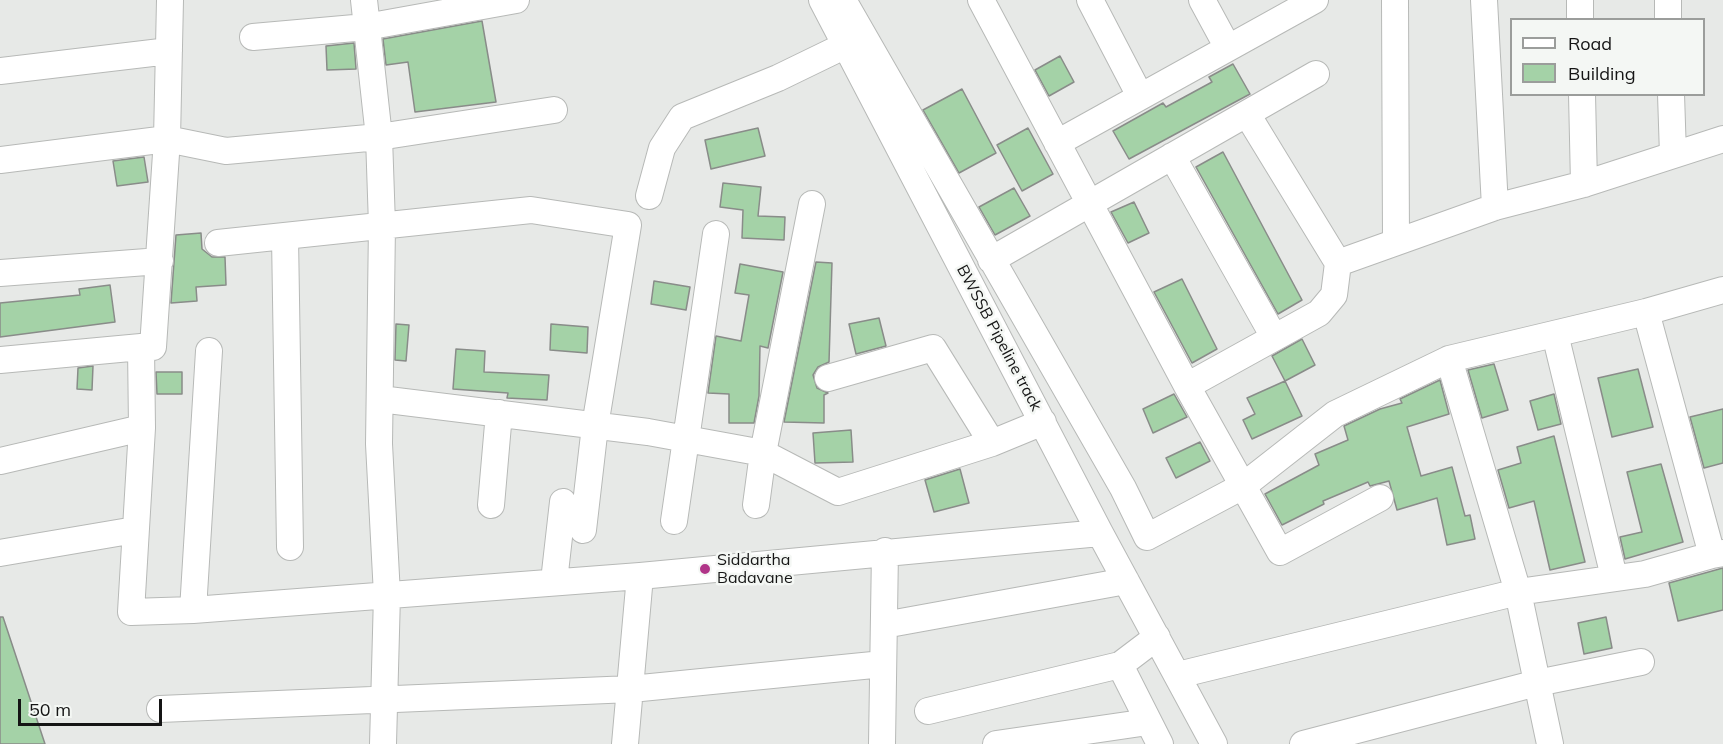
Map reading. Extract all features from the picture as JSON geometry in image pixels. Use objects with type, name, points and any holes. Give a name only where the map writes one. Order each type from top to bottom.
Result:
[{"type":"street","points":[[0,360],[153,347],[167,139],[170,0]]},
{"type":"street","points":[[364,0],[379,137],[382,225],[379,444],[387,595],[383,744]]},
{"type":"street","points":[[253,37],[366,27],[516,0]]},
{"type":"street","name":"BWSSB Pipeline track","points":[[822,0],[1100,533],[1214,744]]},
{"type":"street","points":[[843,0],[990,260],[1123,488],[1147,537],[1243,486],[1335,414],[1449,359],[1646,312],[1723,290]]},
{"type":"street","points":[[981,0],[1187,386],[1280,552],[1380,498]]},
{"type":"street","points":[[1090,0],[1140,96]]},
{"type":"street","points":[[1202,0],[1227,48]]},
{"type":"street","points":[[1057,143],[1315,0]]},
{"type":"street","points":[[1395,0],[1396,240]]},
{"type":"street","points":[[1484,0],[1495,207]]},
{"type":"street","points":[[1580,0],[1580,18]]},
{"type":"street","points":[[1668,0],[1668,18]]},
{"type":"street","points":[[649,196],[662,148],[682,117],[778,78],[846,45]]},
{"type":"street","points":[[0,70],[169,51]]},
{"type":"street","points":[[990,260],[1316,74]]},
{"type":"street","points":[[1582,96],[1584,184]]},
{"type":"street","points":[[1671,96],[1673,154]]},
{"type":"street","points":[[0,160],[167,139],[226,151],[379,137],[554,110]]},
{"type":"street","points":[[1187,386],[1326,308],[1334,295],[1338,263],[1247,114]]},
{"type":"street","points":[[1338,263],[1396,240],[1495,207],[1584,184],[1723,139]]},
{"type":"street","points":[[1172,156],[1274,336]]},
{"type":"street","points":[[756,505],[763,453],[812,204]]},
{"type":"street","points":[[218,243],[531,210],[628,225],[595,426],[583,530]]},
{"type":"street","points":[[674,521],[716,234]]},
{"type":"street","points":[[285,237],[290,547]]},
{"type":"street","points":[[0,273],[160,261]]},
{"type":"street","points":[[1178,675],[1518,592],[1645,574],[1718,554],[1646,312]]},
{"type":"street","points":[[1555,334],[1614,577]]},
{"type":"street","points":[[141,347],[142,428],[130,612],[194,610],[640,576],[885,551],[1100,533]]},
{"type":"street","points":[[828,378],[933,348],[992,443]]},
{"type":"street","points":[[194,610],[209,351]]},
{"type":"street","points":[[1449,359],[1518,592],[1550,744]]},
{"type":"street","points":[[380,399],[686,438],[763,453],[838,492],[992,443],[1043,423]]},
{"type":"street","points":[[491,505],[499,413]]},
{"type":"street","points":[[0,461],[142,428]]},
{"type":"street","points":[[1088,508],[1123,488]]},
{"type":"street","points":[[554,581],[563,502]]},
{"type":"street","points":[[0,553],[135,530]]},
{"type":"street","points":[[882,744],[885,551]]},
{"type":"street","points":[[625,744],[640,576]]},
{"type":"street","points":[[884,625],[1126,581]]},
{"type":"street","points":[[928,711],[1119,665],[1157,637]]},
{"type":"street","points":[[1303,744],[1537,682],[1641,662]]},
{"type":"street","points":[[160,709],[631,689],[883,664]]},
{"type":"street","points":[[996,744],[1154,733],[1119,665]]},
{"type":"building","points":[[482,21],[496,102],[415,112],[408,62],[386,65],[383,39]]},
{"type":"building","points":[[354,43],[356,69],[327,70],[326,46]]},
{"type":"building","points":[[1060,56],[1074,82],[1049,96],[1035,70]]},
{"type":"building","points":[[1233,64],[1250,94],[1129,159],[1113,131],[1163,103],[1166,107],[1212,82],[1209,77]]},
{"type":"building","points":[[962,89],[996,153],[959,173],[923,110]]},
{"type":"building","points":[[758,128],[765,156],[711,169],[705,140]]},
{"type":"building","points":[[1028,128],[1053,174],[1022,191],[997,145]]},
{"type":"building","points":[[1223,152],[1302,300],[1278,314],[1196,167]]},
{"type":"building","points":[[144,157],[148,182],[117,186],[113,161]]},
{"type":"building","points":[[723,183],[761,187],[758,216],[785,217],[784,240],[742,238],[743,210],[720,207]]},
{"type":"building","points":[[1014,188],[1030,216],[995,235],[979,207]]},
{"type":"building","points":[[1134,202],[1149,233],[1128,243],[1111,212]]},
{"type":"building","points":[[201,233],[202,249],[212,257],[225,257],[226,285],[196,287],[197,301],[171,303],[176,235]]},
{"type":"building","points":[[816,262],[832,263],[829,362],[818,367],[813,375],[817,388],[828,393],[824,395],[824,423],[784,422]]},
{"type":"building","points":[[740,264],[783,272],[768,348],[760,346],[759,396],[754,423],[729,423],[729,394],[708,393],[716,336],[741,341],[749,295],[735,293]]},
{"type":"building","points":[[1182,279],[1217,349],[1192,363],[1154,292]]},
{"type":"building","points":[[654,281],[690,287],[686,310],[651,304]]},
{"type":"building","points":[[110,285],[115,322],[0,337],[0,303],[80,295],[79,289]]},
{"type":"building","points":[[879,318],[886,346],[856,354],[849,324]]},
{"type":"building","points":[[396,324],[409,325],[406,361],[395,360]]},
{"type":"building","points":[[551,324],[588,327],[587,353],[550,350]]},
{"type":"building","points":[[1302,339],[1315,365],[1285,381],[1272,356]]},
{"type":"building","points":[[456,349],[485,351],[484,372],[549,375],[547,400],[507,398],[508,393],[453,389]]},
{"type":"building","points":[[1494,364],[1508,410],[1482,418],[1468,370]]},
{"type":"building","points":[[93,366],[92,390],[77,389],[78,368]]},
{"type":"building","points":[[1638,369],[1653,427],[1612,437],[1598,378]]},
{"type":"building","points":[[156,372],[182,372],[182,394],[157,394]]},
{"type":"building","points":[[1440,380],[1449,414],[1407,427],[1421,476],[1452,467],[1465,516],[1470,515],[1475,539],[1447,545],[1437,498],[1397,510],[1389,481],[1370,486],[1368,482],[1323,501],[1324,504],[1282,525],[1265,494],[1319,465],[1315,454],[1348,440],[1344,426],[1380,409],[1402,403],[1400,399]]},
{"type":"building","points":[[1285,381],[1302,416],[1252,439],[1243,420],[1255,414],[1247,398]]},
{"type":"building","points":[[1174,394],[1187,417],[1153,433],[1143,409]]},
{"type":"building","points":[[1554,394],[1561,424],[1538,430],[1530,401]]},
{"type":"building","points":[[1723,409],[1723,463],[1704,468],[1690,417]]},
{"type":"building","points":[[851,430],[853,462],[815,463],[813,433]]},
{"type":"building","points":[[1554,436],[1585,562],[1550,570],[1534,501],[1509,508],[1498,470],[1521,463],[1517,447]]},
{"type":"building","points":[[1200,442],[1210,461],[1176,478],[1166,458]]},
{"type":"building","points":[[1661,464],[1683,542],[1625,559],[1620,537],[1642,532],[1627,472]]},
{"type":"building","points":[[960,469],[969,503],[934,512],[925,480]]},
{"type":"building","points":[[1723,568],[1723,610],[1678,621],[1669,583]]},
{"type":"building","points":[[0,617],[3,617],[45,744],[0,744]]},
{"type":"building","points":[[1606,617],[1612,648],[1584,654],[1578,623]]},
{"type":"place","name":"Siddartha Badavane","points":[[705,569]]}]
